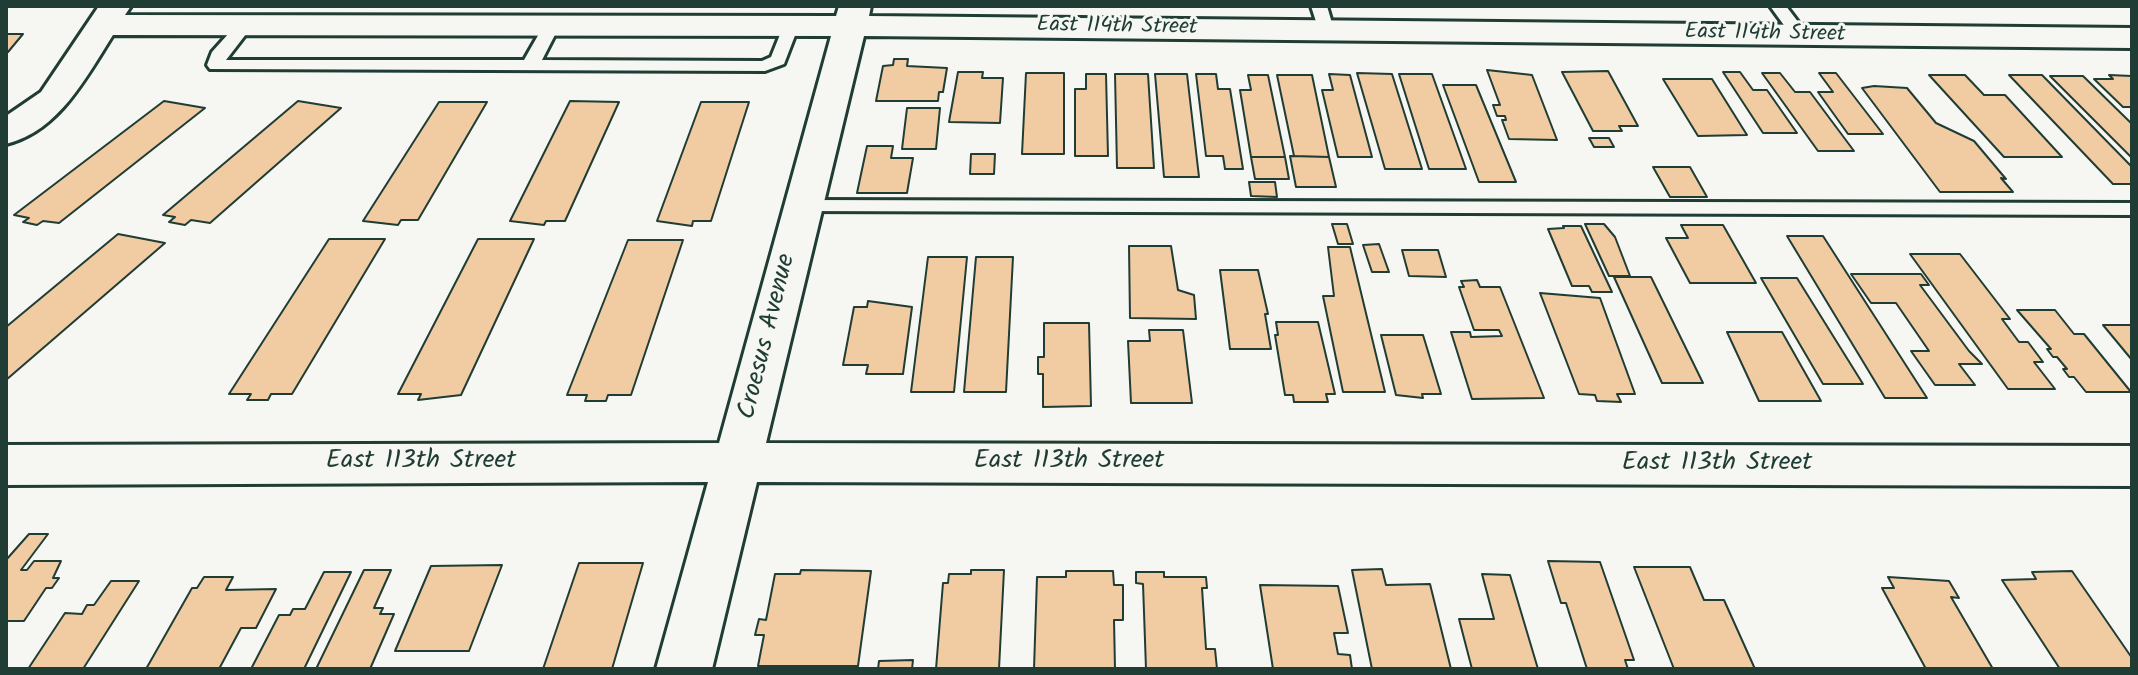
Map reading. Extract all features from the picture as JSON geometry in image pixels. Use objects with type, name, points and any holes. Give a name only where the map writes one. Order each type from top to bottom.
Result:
[{"type":"street","points":[[2124,6],[2132,13]]},
{"type":"street","name":"East 114th Street","points":[[108,16],[245,25],[791,25],[852,16],[1322,18],[1800,35],[2132,38]]},
{"type":"street","points":[[6,133],[54,99],[108,16]]},
{"type":"street","name":"Croesus Avenue","points":[[684,669],[852,16]]},
{"type":"street","name":"East 113th Street","points":[[6,465],[737,462],[2132,466]]},
{"type":"lane","points":[[1778,6],[1800,35]]},
{"type":"lane","points":[[245,25],[218,56],[216,65],[765,66],[778,60],[791,25]]},
{"type":"lane","points":[[530,66],[552,25]]},
{"type":"lane","points":[[802,206],[2132,209]]},
{"type":"building","points":[[6,34],[23,34],[8,52],[6,52]]},
{"type":"building","points":[[894,59],[908,59],[907,66],[947,68],[943,92],[939,92],[938,101],[876,101],[883,66],[893,65]]},
{"type":"building","points":[[1487,70],[1532,75],[1557,140],[1509,139],[1502,120],[1506,120],[1505,116],[1497,116],[1493,105],[1500,105]]},
{"type":"building","points":[[1608,71],[1638,126],[1619,126],[1622,131],[1593,131],[1562,72]]},
{"type":"building","points":[[958,72],[983,72],[982,78],[1003,78],[1000,123],[949,122]]},
{"type":"building","points":[[1723,72],[1740,72],[1753,90],[1767,90],[1797,133],[1763,133]]},
{"type":"building","points":[[1026,73],[1064,73],[1064,154],[1022,154]]},
{"type":"building","points":[[1357,73],[1392,74],[1422,169],[1385,169]]},
{"type":"building","points":[[1762,73],[1780,73],[1795,92],[1810,92],[1854,151],[1818,151]]},
{"type":"building","points":[[1819,73],[1836,73],[1883,134],[1848,134],[1818,92],[1833,92]]},
{"type":"building","points":[[1086,74],[1106,74],[1108,156],[1075,156],[1075,89],[1086,89]]},
{"type":"building","points":[[1115,74],[1148,74],[1154,168],[1117,168]]},
{"type":"building","points":[[1155,74],[1187,74],[1199,177],[1164,177]]},
{"type":"building","points":[[1196,74],[1216,74],[1218,89],[1230,89],[1243,169],[1225,169],[1223,156],[1206,156]]},
{"type":"building","points":[[1329,74],[1350,75],[1372,157],[1338,157],[1322,90],[1333,90]]},
{"type":"building","points":[[1399,74],[1432,74],[1466,169],[1429,169]]},
{"type":"building","points":[[1248,75],[1268,75],[1285,157],[1251,157],[1240,90],[1251,90]]},
{"type":"building","points":[[1277,75],[1312,75],[1329,157],[1294,156]]},
{"type":"building","points":[[1929,75],[1965,75],[1984,95],[2005,95],[2062,157],[2004,157]]},
{"type":"building","points":[[2009,75],[2042,75],[2132,167],[2132,184],[2113,184]]},
{"type":"building","points":[[2109,75],[2132,76],[2132,107],[2123,107],[2094,79],[2113,79]]},
{"type":"building","points":[[2050,76],[2083,76],[2132,124],[2132,158]]},
{"type":"building","points":[[1663,79],[1712,79],[1747,135],[1698,136]]},
{"type":"building","points":[[1443,85],[1476,85],[1516,182],[1479,182]]},
{"type":"building","points":[[1862,88],[1907,88],[1936,123],[1974,141],[2013,192],[1940,192]]},
{"type":"building","points":[[164,101],[205,108],[59,223],[43,221],[37,225],[23,222],[29,218],[14,215]]},
{"type":"building","points":[[298,101],[341,108],[210,223],[191,220],[185,225],[169,222],[175,217],[163,215]]},
{"type":"building","points":[[570,101],[619,102],[565,221],[546,221],[544,225],[510,221]]},
{"type":"building","points":[[439,102],[487,102],[418,220],[401,220],[398,225],[363,221]]},
{"type":"building","points":[[701,102],[749,102],[711,221],[693,221],[692,226],[657,221]]},
{"type":"building","points":[[907,108],[940,108],[936,149],[902,149]]},
{"type":"building","points":[[1589,138],[1609,138],[1614,147],[1594,147]]},
{"type":"building","points":[[867,146],[893,146],[891,158],[913,158],[907,193],[857,193]]},
{"type":"building","points":[[971,154],[995,154],[994,174],[970,174]]},
{"type":"building","points":[[1290,156],[1329,157],[1336,187],[1296,187]]},
{"type":"building","points":[[1251,157],[1285,157],[1289,179],[1255,179]]},
{"type":"building","points":[[1653,167],[1690,167],[1707,197],[1670,197]]},
{"type":"building","points":[[1249,182],[1275,182],[1277,197],[1251,196]]},
{"type":"building","points":[[1332,224],[1347,224],[1353,244],[1338,244]]},
{"type":"building","points":[[1585,224],[1604,224],[1615,237],[1630,276],[1609,276]]},
{"type":"building","points":[[1681,225],[1723,225],[1756,283],[1690,283],[1666,238],[1688,238]]},
{"type":"building","points":[[1581,226],[1612,292],[1592,292],[1589,286],[1572,286],[1548,229]]},
{"type":"building","points":[[118,234],[165,243],[6,380],[6,327]]},
{"type":"building","points":[[1787,236],[1823,236],[1927,398],[1885,398]]},
{"type":"building","points":[[329,239],[385,239],[292,394],[271,394],[268,400],[247,400],[251,394],[229,394]]},
{"type":"building","points":[[478,239],[534,239],[461,395],[418,400],[421,394],[398,394]]},
{"type":"building","points":[[628,240],[683,240],[631,395],[608,395],[606,401],[585,401],[587,395],[567,395]]},
{"type":"building","points":[[1379,244],[1389,272],[1372,272],[1363,245]]},
{"type":"building","points":[[1129,246],[1171,246],[1178,290],[1194,295],[1196,319],[1130,318]]},
{"type":"building","points":[[1328,247],[1350,247],[1385,392],[1343,392],[1323,296],[1334,296]]},
{"type":"building","points":[[1402,250],[1438,250],[1446,277],[1409,276]]},
{"type":"building","points":[[1910,254],[1960,254],[2010,319],[2002,319],[2019,342],[2028,342],[2043,362],[2034,362],[2055,389],[2008,389]]},
{"type":"building","points":[[928,257],[967,257],[954,392],[911,392]]},
{"type":"building","points":[[976,257],[1013,257],[1006,392],[964,392]]},
{"type":"building","points":[[1220,270],[1258,270],[1268,314],[1265,314],[1271,349],[1230,349]]},
{"type":"building","points":[[1851,274],[1921,274],[1929,285],[1920,285],[1982,364],[1959,364],[1975,385],[1935,385],[1911,351],[1929,351],[1896,303],[1871,303]]},
{"type":"building","points":[[1614,277],[1651,277],[1703,383],[1662,383]]},
{"type":"building","points":[[1761,278],[1797,278],[1863,384],[1823,384]]},
{"type":"building","points":[[1477,280],[1480,287],[1500,287],[1544,398],[1472,399],[1451,332],[1470,332],[1471,337],[1502,336],[1499,330],[1474,330],[1459,287],[1464,287],[1461,281]]},
{"type":"building","points":[[1540,293],[1600,298],[1635,394],[1617,394],[1621,402],[1597,401],[1595,395],[1579,394]]},
{"type":"building","points":[[868,301],[912,307],[903,374],[866,374],[868,365],[843,365],[854,307],[867,307]]},
{"type":"building","points":[[2017,310],[2055,310],[2074,334],[2084,334],[2131,392],[2086,392],[2074,377],[2069,377],[2063,369],[2067,369],[2057,357],[2053,357],[2047,349],[2051,349]]},
{"type":"building","points":[[1276,322],[1318,322],[1335,394],[1326,394],[1328,402],[1294,402],[1293,395],[1285,395],[1275,335],[1278,335]]},
{"type":"building","points":[[1044,323],[1089,323],[1091,406],[1043,407],[1043,374],[1038,374],[1038,357],[1044,357]]},
{"type":"building","points":[[2103,325],[2132,325],[2132,360]]},
{"type":"building","points":[[1149,330],[1183,330],[1192,403],[1131,403],[1128,341],[1150,341]]},
{"type":"building","points":[[1727,332],[1782,332],[1821,401],[1759,401]]},
{"type":"building","points":[[1381,335],[1423,335],[1441,394],[1422,394],[1423,398],[1396,395]]},
{"type":"building","points":[[29,534],[48,534],[21,570],[27,570],[34,561],[61,561],[53,578],[59,578],[52,588],[46,588],[24,621],[6,621],[6,560]]},
{"type":"building","points":[[1548,561],[1600,562],[1634,660],[1625,660],[1628,669],[1587,669],[1566,603],[1561,603]]},
{"type":"building","points":[[579,563],[643,563],[612,669],[543,669]]},
{"type":"building","points":[[502,565],[469,651],[395,651],[431,566]]},
{"type":"building","points":[[1634,567],[1690,567],[1704,600],[1724,600],[1755,669],[1674,669]]},
{"type":"building","points":[[1382,569],[1386,585],[1430,584],[1451,669],[1372,669],[1352,570]]},
{"type":"building","points":[[364,570],[391,570],[374,608],[383,608],[380,614],[394,614],[370,669],[316,669]]},
{"type":"building","points":[[801,570],[871,571],[858,666],[758,666],[764,635],[755,635],[759,619],[766,620],[775,574],[800,574]]},
{"type":"building","points":[[971,570],[1004,570],[999,669],[936,669],[943,583],[948,583],[949,574],[971,574]]},
{"type":"building","points":[[1066,571],[1113,571],[1114,585],[1123,585],[1123,620],[1114,620],[1115,669],[1034,669],[1037,577],[1066,577]]},
{"type":"building","points":[[2072,571],[2132,658],[2132,669],[2060,669],[2002,580],[2036,579],[2032,572]]},
{"type":"building","points":[[324,572],[351,572],[304,669],[251,669],[279,615],[290,615],[293,609],[305,609]]},
{"type":"building","points":[[1136,572],[1164,572],[1164,577],[1206,577],[1207,588],[1202,588],[1206,649],[1215,649],[1217,669],[1146,669],[1143,584],[1136,583]]},
{"type":"building","points":[[1482,574],[1510,575],[1538,669],[1472,669],[1459,619],[1494,619]]},
{"type":"building","points":[[204,577],[233,577],[226,590],[276,589],[256,628],[241,628],[219,669],[146,669],[192,588],[197,588]]},
{"type":"building","points":[[1888,577],[1949,581],[1959,598],[1951,597],[1993,669],[1926,669],[1882,588],[1894,588]]},
{"type":"building","points":[[111,581],[139,581],[83,669],[28,669],[65,613],[82,614],[87,605],[94,605]]},
{"type":"building","points":[[1260,585],[1338,586],[1348,633],[1334,633],[1338,654],[1350,655],[1352,669],[1273,669]]},
{"type":"building","points":[[913,660],[912,669],[878,669],[879,661]]}]
